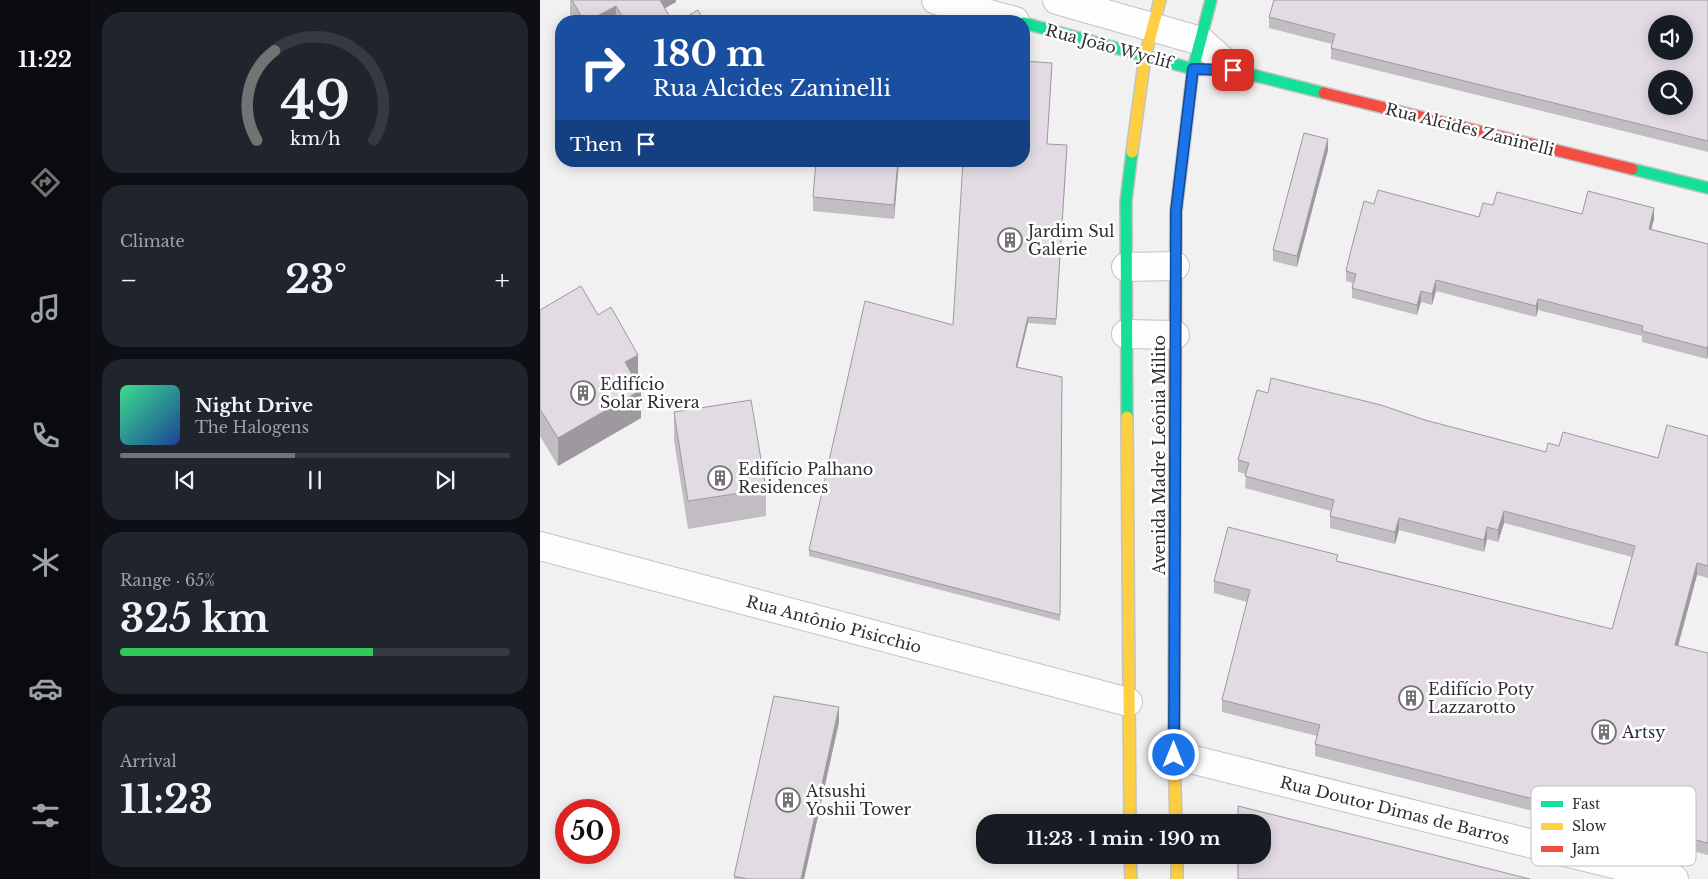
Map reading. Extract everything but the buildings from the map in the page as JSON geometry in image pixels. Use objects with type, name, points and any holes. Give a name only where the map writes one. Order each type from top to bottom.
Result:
[{"type":"main road","name":"Avenida Madre Leônia Milito","points":[[1130,814],[1126,202],[1145,56],[1160,0]]},
{"type":"main road","name":"Avenida Madre Leônia Milito","points":[[1176,814],[1174,755],[1176,211],[1193,69],[1211,0]]},
{"type":"main road","name":"Rua João Wyclif","points":[[1030,26],[1193,69]]},
{"type":"main road","name":"Rua Alcides Zaninelli","points":[[1193,69],[1233,70],[1708,188]]},
{"type":"main road","points":[[1130,864],[1131,879]]},
{"type":"main road","points":[[1177,864],[1178,879]]},
{"type":"street","points":[[936,0],[992,15]]},
{"type":"street","name":"Rua João Wyclif","points":[[1057,0],[1201,41]]},
{"type":"street","name":"Rua Alcides Zaninelli","points":[[1201,41],[1233,70]]},
{"type":"street","points":[[1126,267],[1176,266]]},
{"type":"street","points":[[1126,334],[1175,335]]},
{"type":"street","name":"Rua Antônio Pisicchio","points":[[540,546],[1128,702]]},
{"type":"street","name":"Rua Doutor Dimas de Barros","points":[[1174,755],[1531,844]]},
{"type":"street","name":"Rua Doutor Dimas de Barros","points":[[1622,866],[1674,879]]},
{"type":"traffic: fast","points":[[1175,432],[1176,211],[1193,69],[1211,0]]},
{"type":"traffic: fast","points":[[1030,25],[1193,69],[1233,70],[1324,93]]},
{"type":"traffic: fast","points":[[1127,417],[1126,201],[1132,152]]},
{"type":"traffic: fast","points":[[1632,169],[1708,188]]},
{"type":"traffic: slow","points":[[1132,152],[1145,56],[1160,0]]},
{"type":"traffic: slow","points":[[1127,417],[1130,814]]},
{"type":"traffic: slow","points":[[1175,432],[1174,755],[1176,814]]},
{"type":"traffic: slow","points":[[1130,864],[1131,879]]},
{"type":"traffic: slow","points":[[1177,864],[1177,879]]},
{"type":"traffic: jam","points":[[1324,93],[1632,169]]},
{"type":"place","name":"Jardim Sul Galerie","points":[[1010,240]]},
{"type":"place","name":"Edifício Solar Rivera","points":[[583,393]]},
{"type":"place","name":"Edifício Palhano Residences","points":[[720,478]]},
{"type":"place","name":"Edifício Poty Lazzarotto","points":[[1411,698]]},
{"type":"place","name":"Artsy","points":[[1604,732]]},
{"type":"place","name":"Atsushi Yoshii Tower","points":[[788,800]]},
{"type":"route","points":[[1174,755],[1176,211],[1193,69],[1233,70]]}]
